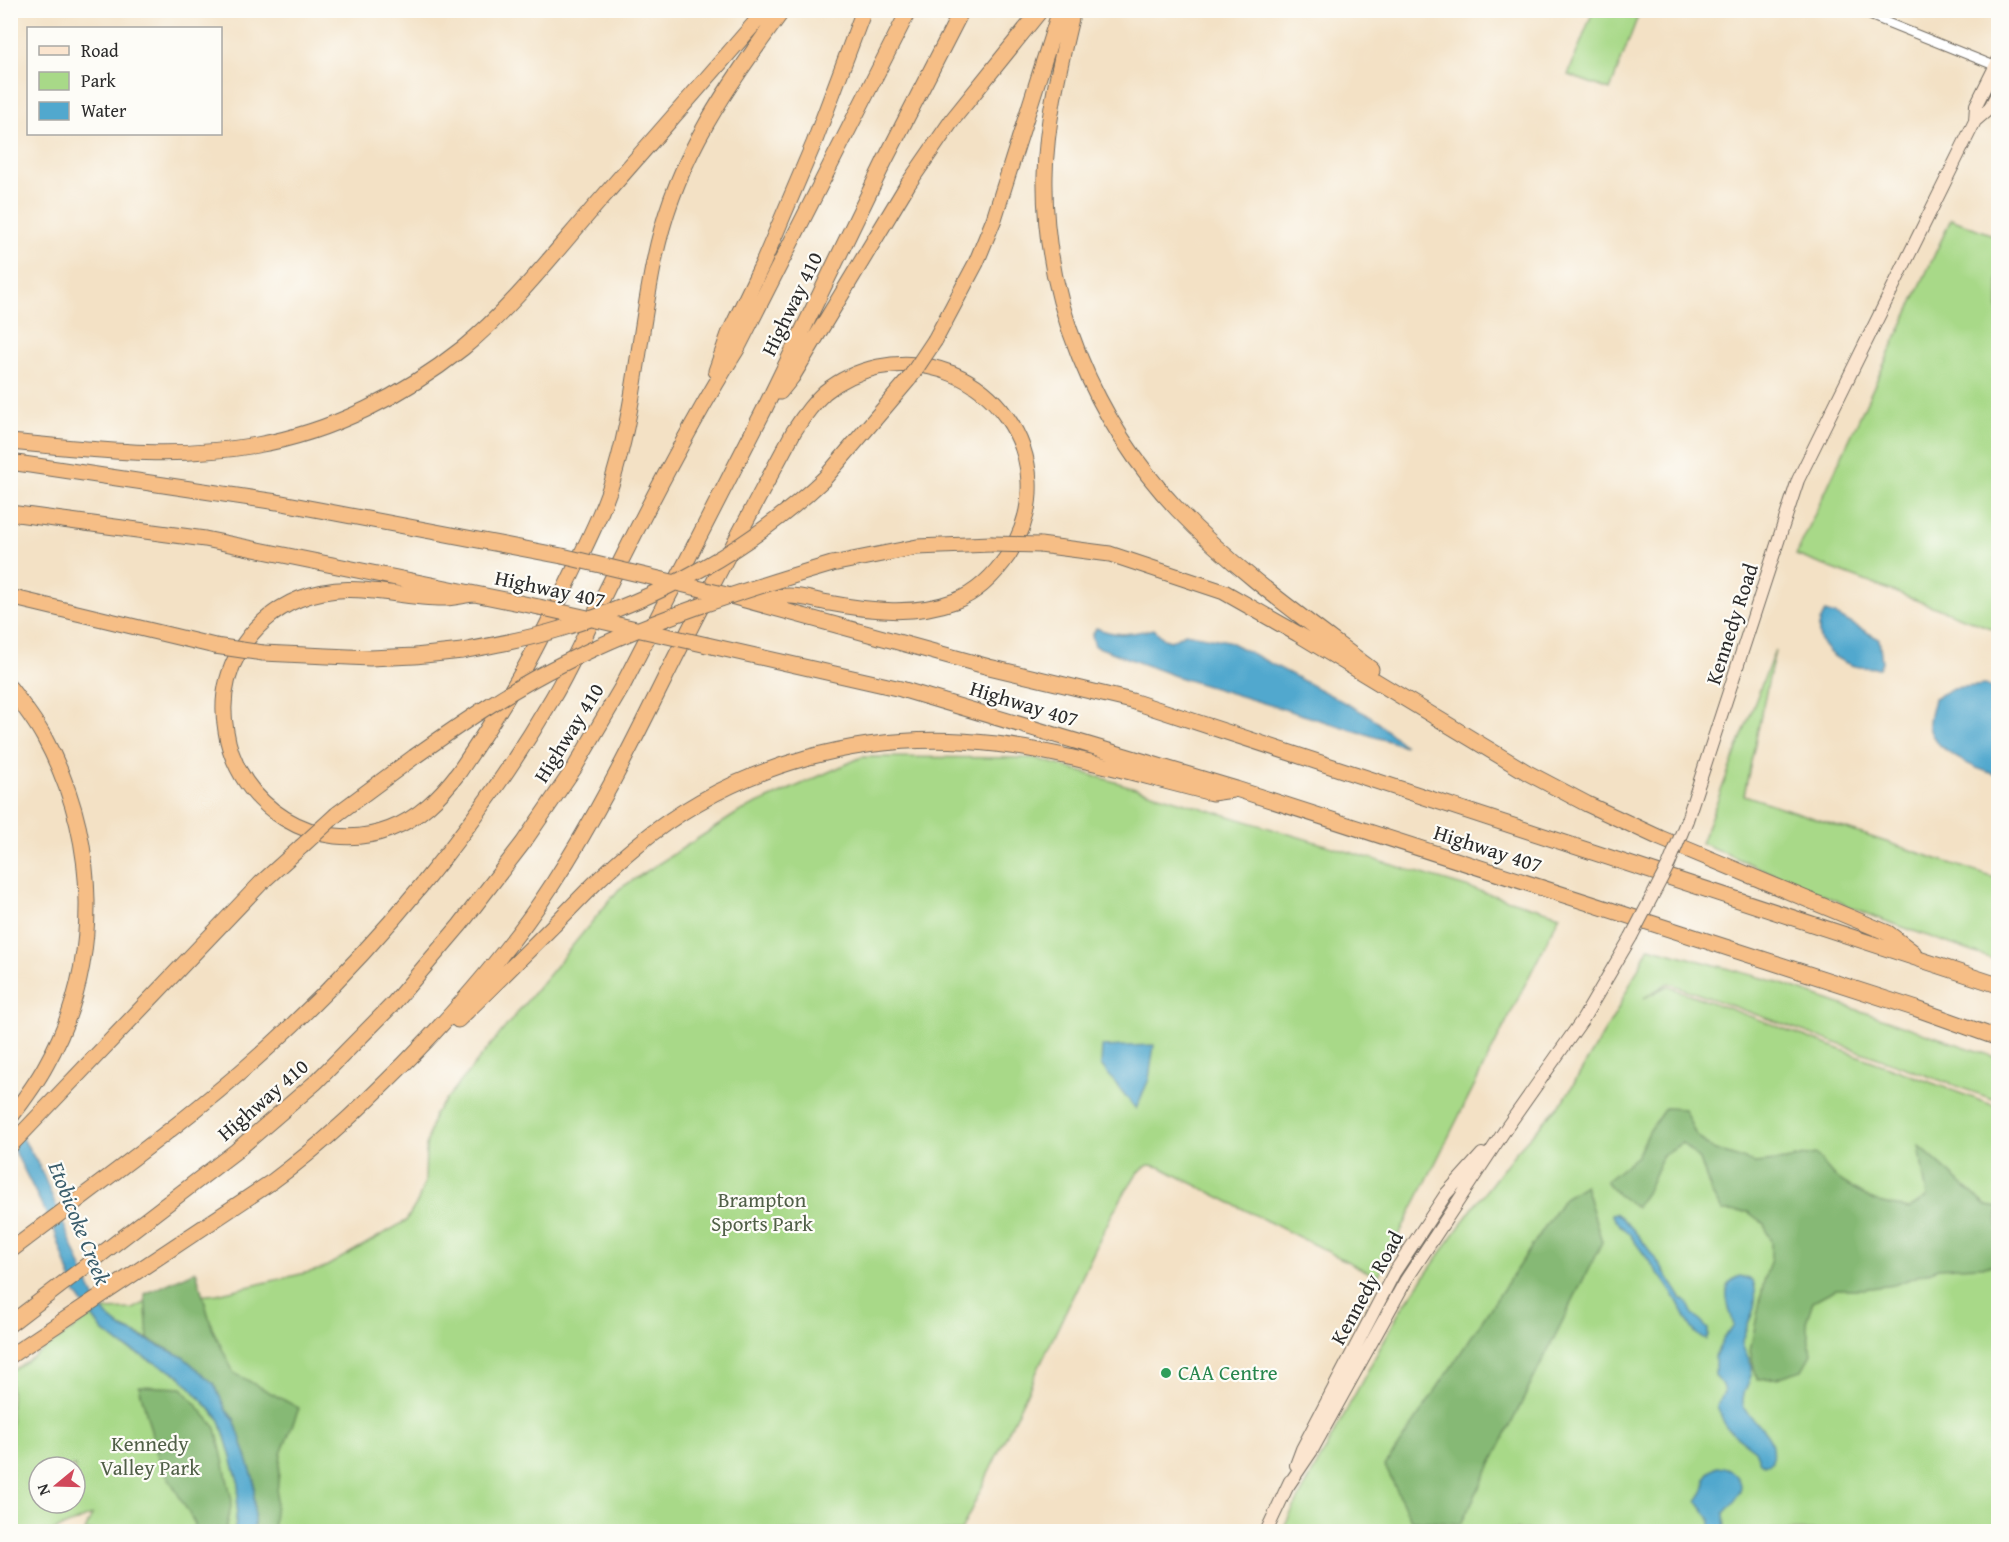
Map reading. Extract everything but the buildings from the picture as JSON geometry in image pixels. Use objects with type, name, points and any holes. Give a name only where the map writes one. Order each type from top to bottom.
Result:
[{"type":"highway","points":[[10,442],[137,454],[185,454],[230,449],[283,440],[326,426],[402,390],[464,347],[513,299],[766,10]]},
{"type":"highway","points":[[474,594],[444,598],[356,588],[332,591],[299,599],[280,608],[262,622],[245,642],[230,670],[225,690],[224,710],[227,741],[233,759],[243,780],[257,798],[292,824],[313,832],[337,836],[371,835],[389,830],[421,812],[448,787],[476,748],[525,668],[592,532],[615,472],[628,420],[651,274],[664,221],[679,176],[711,113],[783,10]]},
{"type":"highway","points":[[709,393],[729,334],[814,142],[864,10]]},
{"type":"highway","name":"Highway 410","points":[[10,1251],[196,1109],[270,1046],[344,972],[408,901],[465,829],[508,768],[553,697],[646,511],[709,393],[737,350],[909,10]]},
{"type":"highway","name":"Highway 410","points":[[10,1324],[236,1151],[316,1082],[392,1005],[460,925],[523,843],[622,687],[764,410],[885,160],[962,10]]},
{"type":"highway","points":[[10,597],[215,645],[263,652],[370,658],[462,651],[559,630],[643,599],[689,576],[735,549],[795,505],[824,479],[909,379],[935,340],[976,263],[994,219],[1060,10]]},
{"type":"highway","points":[[1073,10],[1051,115],[1046,156],[1046,196],[1048,232],[1056,282],[1070,331],[1088,376],[1116,431],[1149,477],[1178,511],[1264,587],[1382,677],[1398,696]]},
{"type":"highway","points":[[764,410],[792,377],[908,184],[953,119],[1040,11]]},
{"type":"highway","points":[[10,1356],[273,1181],[312,1152],[352,1116],[450,1018],[509,945],[551,887],[589,826],[629,753],[794,431],[814,403],[826,391],[855,374],[889,365],[924,364],[961,377],[985,393],[1003,411],[1020,441],[1027,464],[1029,487],[1027,504],[1016,543],[1002,565],[973,592],[941,606],[903,611],[854,608],[789,596],[753,602]]},
{"type":"highway","name":"Highway 407","points":[[10,462],[277,502],[562,556],[727,595],[989,667],[1132,701],[1998,985]]},
{"type":"highway","name":"Highway 407","points":[[10,513],[205,539],[539,607],[901,689],[1236,789],[1906,1005],[1998,1038]]},
{"type":"highway","points":[[10,1146],[254,891],[337,814],[414,757],[506,695],[563,663],[626,634],[717,600],[832,564],[917,547],[1040,545],[1110,554],[1224,592],[1528,773],[1660,838],[1888,933],[1922,960]]},
{"type":"highway","points":[[10,688],[43,735],[64,779],[81,838],[87,891],[84,952],[78,984],[63,1029],[47,1063],[10,1118]]},
{"type":"highway","points":[[352,1116],[373,1103],[607,871],[638,844],[693,805],[734,784],[769,770],[805,758],[870,744],[951,740],[1031,749],[1212,793],[1236,789]]},
{"type":"main road","name":"Kennedy Road","points":[[1266,1532],[1288,1486],[1302,1449],[1394,1273],[1446,1194],[1507,1127],[1583,1019],[1631,937],[1668,864],[1688,820],[1798,480],[1975,121],[1976,105],[1998,65]]},
{"type":"main road","name":"Kennedy Road","points":[[1975,121],[1989,110],[1998,92]]},
{"type":"street","points":[[1856,10],[1998,65]]},
{"type":"green space","points":[[1593,11],[1640,11],[1610,90],[1568,75]]},
{"type":"green space","points":[[1951,219],[1998,237],[1998,631],[1796,555]]},
{"type":"green space","points":[[1775,650],[1744,795],[1998,879],[1998,961],[1877,918],[1701,843]]},
{"type":"green space","name":"Brampton Sports Park","points":[[862,757],[1035,758],[1560,915],[1378,1277],[1160,1167],[1150,1165],[1139,1172],[1111,1216],[961,1531],[254,1531],[254,1480],[234,1419],[226,1410],[214,1384],[148,1339],[122,1328],[102,1310],[133,1309],[166,1292],[171,1299],[217,1294],[322,1269],[406,1221],[418,1201],[425,1181],[426,1146],[434,1114],[619,889],[739,812]]},
{"type":"green space","points":[[1649,947],[1770,980],[1998,1058],[1998,1101],[1668,983],[1644,998],[1667,986],[1998,1107],[1998,1531],[1282,1530],[1400,1311],[1469,1213],[1515,1153],[1564,1100],[1614,1016]]},
{"type":"green space","points":[[1665,1108],[1684,1109],[1695,1133],[1710,1148],[1755,1163],[1815,1154],[1836,1178],[1874,1201],[1909,1209],[1927,1197],[1919,1146],[1987,1206],[1998,1208],[1998,1265],[1939,1268],[1894,1285],[1863,1289],[1836,1289],[1813,1301],[1806,1322],[1811,1354],[1802,1370],[1777,1378],[1757,1379],[1750,1351],[1764,1281],[1771,1259],[1771,1242],[1764,1224],[1748,1212],[1722,1211],[1712,1194],[1700,1160],[1682,1143],[1663,1155],[1646,1193],[1636,1207],[1618,1195],[1606,1181],[1637,1156],[1650,1130]]},
{"type":"green space","points":[[1585,1185],[1602,1242],[1461,1524],[1411,1520],[1385,1466],[1564,1198]]},
{"type":"green space","points":[[196,1271],[212,1328],[234,1373],[299,1408],[281,1454],[273,1531],[254,1531],[254,1480],[234,1419],[226,1410],[214,1384],[183,1357],[148,1339],[145,1294]]},
{"type":"green space","name":"Kennedy Valley Park","points":[[92,1316],[103,1331],[121,1345],[179,1375],[220,1420],[239,1484],[235,1531],[85,1531],[92,1515],[53,1531],[11,1532],[11,1372]]},
{"type":"green space","points":[[139,1386],[182,1388],[216,1428],[232,1501],[226,1531],[192,1531],[195,1524],[159,1461]]},
{"type":"water","points":[[1825,612],[1838,616],[1879,639],[1882,662],[1879,668],[1854,666],[1829,652],[1820,638],[1819,630],[1820,621]]},
{"type":"water","points":[[1096,628],[1119,634],[1154,629],[1164,639],[1171,641],[1185,633],[1228,641],[1370,716],[1405,746],[1178,677],[1095,646],[1092,636]]},
{"type":"water","points":[[1985,685],[1998,691],[1998,775],[1968,764],[1947,751],[1932,735],[1929,726],[1934,698],[1953,688]]},
{"type":"water","points":[[1154,1045],[1149,1079],[1136,1109],[1101,1065],[1102,1047]]},
{"type":"water","name":"Etobicoke Creek","points":[[10,1117],[40,1167],[95,1300],[107,1316],[122,1328],[183,1357],[214,1384],[226,1410],[234,1419],[254,1480],[254,1531],[235,1531],[239,1484],[220,1420],[179,1375],[121,1345],[103,1331],[76,1294],[54,1229],[11,1144]]},
{"type":"water","points":[[1615,1213],[1632,1228],[1681,1298],[1687,1302],[1693,1314],[1708,1329],[1706,1340],[1692,1328],[1665,1283],[1630,1235],[1611,1214]]},
{"type":"water","points":[[1740,1276],[1753,1280],[1755,1286],[1755,1302],[1742,1342],[1752,1367],[1743,1402],[1749,1415],[1770,1439],[1772,1461],[1766,1464],[1760,1462],[1755,1450],[1727,1429],[1717,1407],[1724,1392],[1715,1375],[1715,1357],[1724,1337],[1734,1325],[1728,1305],[1727,1291],[1733,1280]]},
{"type":"water","points":[[1717,1467],[1737,1476],[1741,1486],[1736,1499],[1724,1513],[1725,1531],[1711,1531],[1711,1520],[1697,1501],[1705,1488],[1706,1477]]},
{"type":"place","name":"CAA Centre","points":[[1166,1373]]}]
